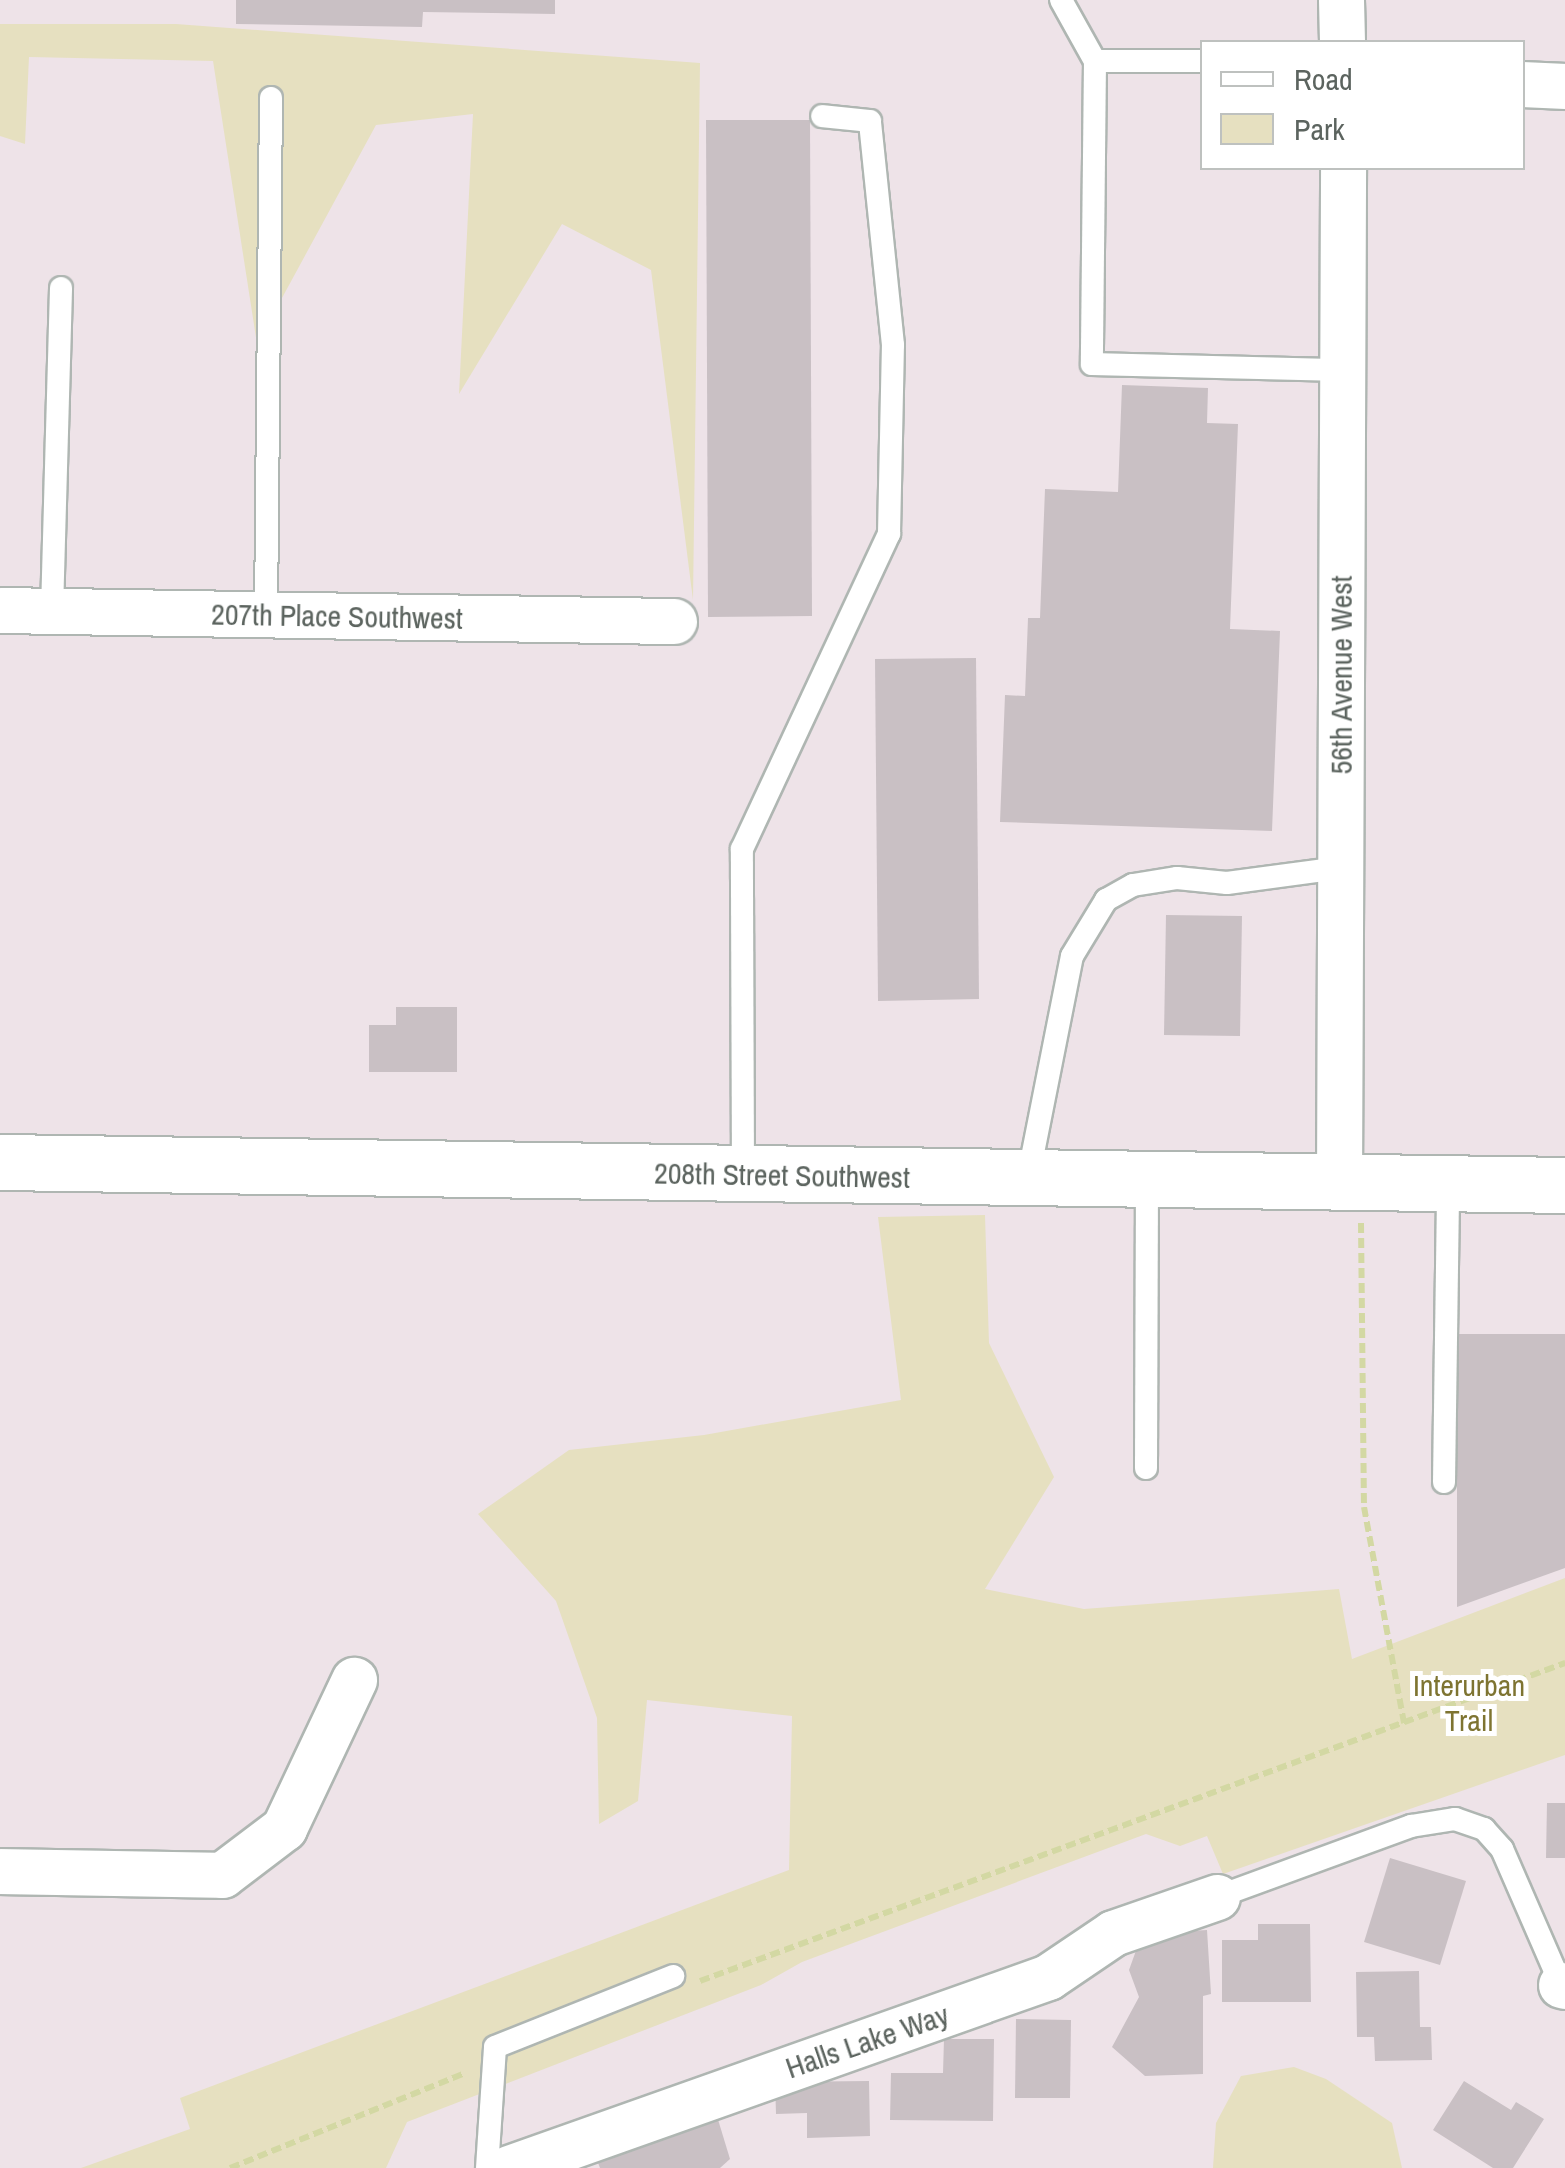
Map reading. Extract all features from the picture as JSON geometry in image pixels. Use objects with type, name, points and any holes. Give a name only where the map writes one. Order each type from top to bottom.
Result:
[{"type":"street","points":[[1341,0],[1342,40]]},
{"type":"street","points":[[1525,84],[1565,86]]},
{"type":"street","name":"56th Avenue West","points":[[1343,170],[1340,868],[1350,1183]]},
{"type":"street","name":"207th Place Southwest","points":[[0,610],[674,621]]},
{"type":"street","name":"208th Street Southwest","points":[[0,1162],[1565,1184]]},
{"type":"street","points":[[0,1871],[222,1876],[284,1828],[354,1680]]},
{"type":"street","name":"Halls Lake Way","points":[[509,2168],[1048,1978],[1112,1932],[1217,1897]]},
{"type":"lane","points":[[1061,0],[1095,61],[1092,364],[1342,370]]},
{"type":"lane","points":[[1095,61],[1200,61]]},
{"type":"lane","points":[[266,615],[270,98]]},
{"type":"lane","points":[[743,1174],[742,849],[889,534],[893,345],[870,122],[822,116]]},
{"type":"lane","points":[[52,611],[61,288]]},
{"type":"lane","points":[[1028,1178],[1072,956],[1106,900],[1133,885],[1178,878],[1227,883],[1340,868]]},
{"type":"lane","points":[[1146,1468],[1147,1180]]},
{"type":"lane","points":[[1444,1482],[1448,1184]]},
{"type":"lane","points":[[1217,1897],[1411,1826],[1455,1819],[1484,1829],[1502,1850],[1563,1986]]},
{"type":"lane","points":[[488,2168],[490,2065],[495,2047],[673,1976]]},
{"type":"path","points":[[1350,1183],[1364,1506],[1404,1723]]},
{"type":"path","points":[[792,1945],[1565,1663]]},
{"type":"path","points":[[230,2168],[490,2065]]},
{"type":"green space","points":[[0,24],[176,24],[700,63],[693,600],[651,270],[562,224],[459,394],[473,114],[376,125],[257,344],[213,61],[29,57],[25,144],[0,136]]},
{"type":"green space","name":"Interurban Trail","points":[[985,1215],[989,1343],[1054,1477],[985,1589],[1084,1609],[1339,1589],[1352,1659],[1565,1578],[1565,1755],[1223,1874],[1207,1836],[1180,1846],[1146,1834],[802,1962],[761,1985],[407,2122],[386,2168],[81,2168],[190,2129],[180,2098],[789,1870],[792,1716],[647,1700],[638,1801],[599,1824],[597,1718],[556,1601],[478,1514],[569,1450],[704,1435],[901,1400],[878,1217]]},
{"type":"green space","points":[[1294,2067],[1326,2079],[1392,2123],[1402,2168],[1213,2168],[1216,2123],[1241,2076]]},
{"type":"building","points":[[236,0],[555,0],[555,14],[423,12],[422,27],[236,24]]},
{"type":"building","points":[[706,120],[810,120],[812,616],[708,617]]},
{"type":"building","points":[[1122,385],[1208,388],[1207,423],[1238,424],[1230,629],[1280,631],[1272,831],[1000,822],[1005,695],[1025,696],[1028,618],[1040,618],[1045,489],[1118,492]]},
{"type":"building","points":[[976,658],[979,999],[878,1001],[875,659]]},
{"type":"building","points":[[1166,915],[1242,916],[1240,1036],[1164,1035]]},
{"type":"building","points":[[396,1007],[457,1007],[457,1072],[369,1072],[369,1025],[396,1025]]},
{"type":"building","points":[[1457,1334],[1565,1334],[1565,1568],[1457,1607]]},
{"type":"building","points":[[1547,1803],[1565,1803],[1565,1858],[1546,1858]]},
{"type":"building","points":[[1390,1858],[1466,1881],[1440,1965],[1364,1942]]},
{"type":"building","points":[[1258,1924],[1310,1924],[1311,2002],[1222,2002],[1222,1940],[1258,1940]]},
{"type":"building","points":[[1207,1930],[1211,1994],[1203,1996],[1203,2074],[1145,2076],[1112,2047],[1139,1997],[1129,1970],[1142,1934]]},
{"type":"building","points":[[1419,1971],[1420,2027],[1431,2027],[1432,2060],[1375,2061],[1374,2037],[1357,2037],[1356,1972]]},
{"type":"building","points":[[1016,2019],[1071,2020],[1070,2098],[1015,2098]]},
{"type":"building","points":[[944,2039],[994,2039],[993,2121],[890,2120],[891,2073],[943,2073]]},
{"type":"building","points":[[869,2081],[870,2136],[807,2138],[807,2113],[776,2114],[775,2082]]},
{"type":"building","points":[[1464,2081],[1511,2110],[1516,2102],[1544,2119],[1513,2168],[1493,2168],[1433,2130]]},
{"type":"building","points":[[716,2113],[730,2159],[720,2168],[600,2168],[594,2152]]}]
